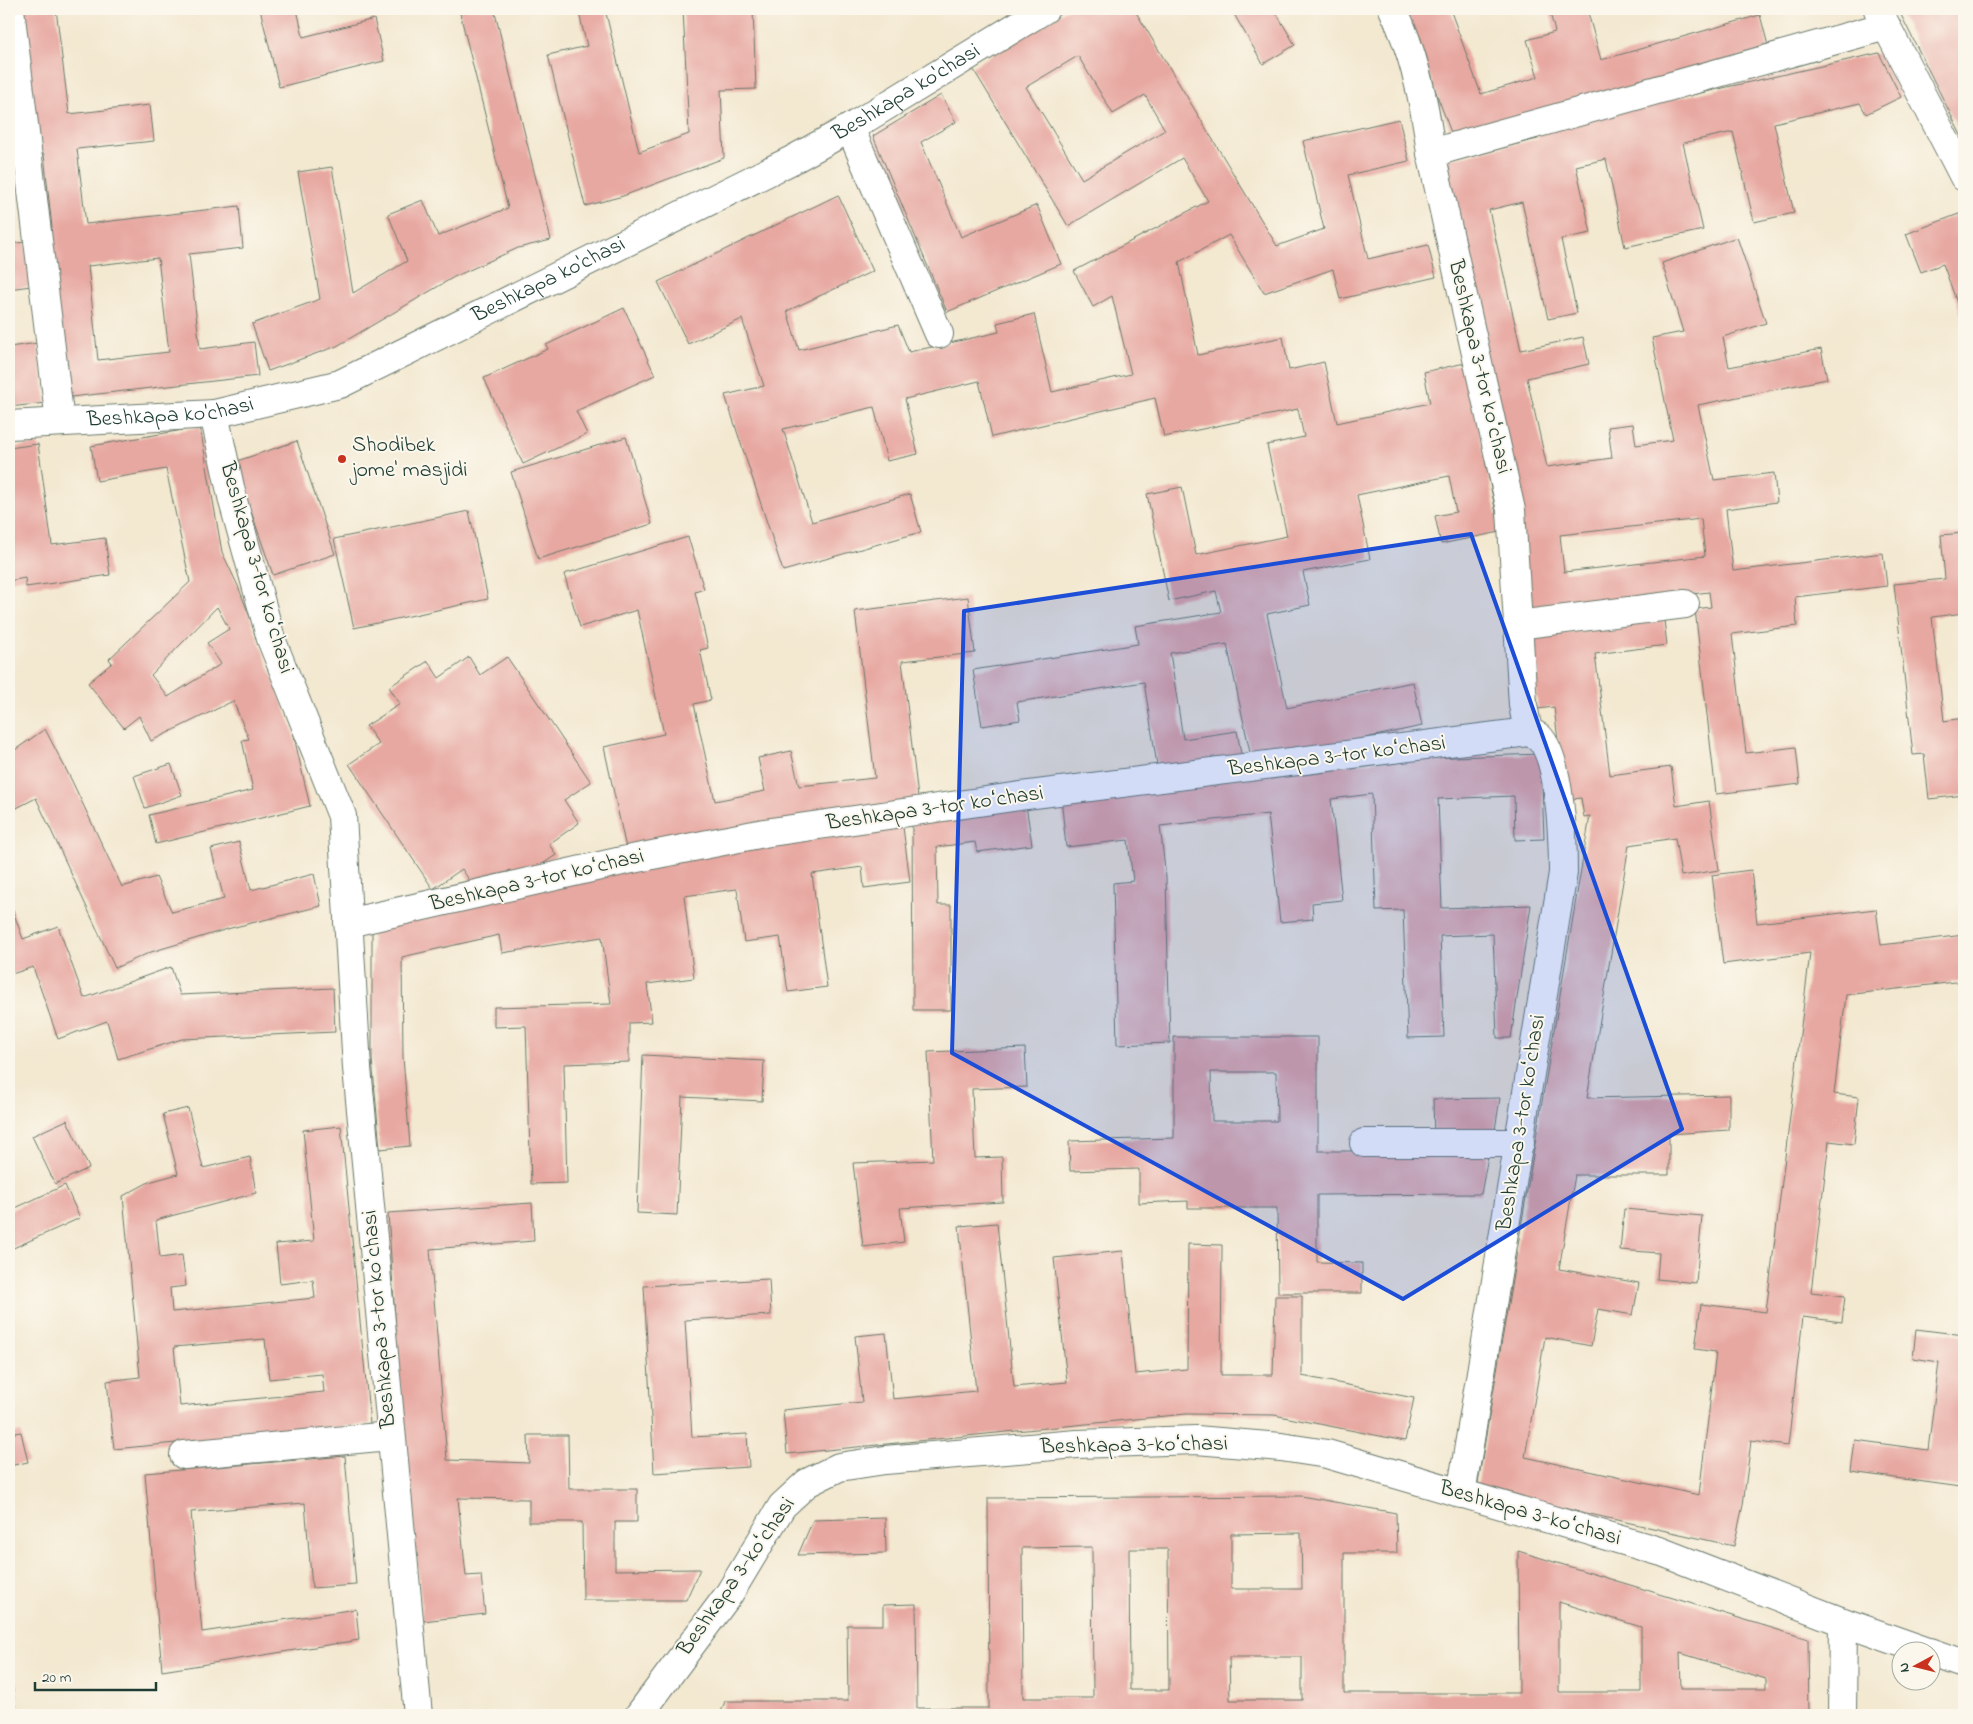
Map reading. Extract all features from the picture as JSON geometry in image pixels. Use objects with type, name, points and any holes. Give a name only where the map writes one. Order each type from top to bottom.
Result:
[{"type":"street","points":[[10,9],[60,422]]},
{"type":"street","name":"Beshkapa ko'chasi","points":[[9,425],[214,414],[340,384],[775,168],[850,128],[1045,9]]},
{"type":"street","name":"Beshkapa 3-tor koʻchasi","points":[[1393,9],[1404,33],[1424,100],[1431,153],[1511,510],[1523,705],[1528,732]]},
{"type":"street","points":[[1431,153],[1881,18],[1964,177]]},
{"type":"street","points":[[850,128],[939,334]]},
{"type":"street","name":"Beshkapa 3-tor koʻchasi","points":[[214,414],[233,501],[271,639],[342,816],[357,1068],[390,1436],[418,1715]]},
{"type":"street","points":[[1517,625],[1685,604]]},
{"type":"street","name":"Beshkapa 3-tor koʻchasi","points":[[348,923],[622,861],[764,832],[1020,796],[1528,732],[1538,737],[1548,753],[1563,821],[1563,874],[1461,1494]]},
{"type":"street","points":[[1364,1143],[1520,1143]]},
{"type":"street","points":[[184,1455],[390,1436]]},
{"type":"street","name":"Beshkapa 3-koʻchasi","points":[[639,1715],[728,1594],[782,1506],[807,1483],[839,1467],[885,1460],[1076,1444],[1196,1440],[1281,1447],[1327,1454],[1662,1552],[1843,1622],[1900,1642]]},
{"type":"street","points":[[1842,1715],[1843,1622]]},
{"type":"street","name":"Beshkapa 3-koʻchasi","points":[[1940,1656],[1964,1664]]},
{"type":"highlighted area","points":[[1471,534],[1682,1129],[1403,1299],[952,1053],[964,611]]},
{"type":"building","points":[[14,9],[56,9],[69,114],[150,105],[154,141],[77,149],[86,224],[239,206],[243,248],[189,254],[200,349],[254,342],[258,376],[62,398],[43,229],[52,228],[44,154],[31,155]],"holes":[[[158,258],[169,352],[98,360],[88,266]]]},
{"type":"building","points":[[260,9],[297,9],[303,37],[374,19],[384,61],[279,87]]},
{"type":"building","points":[[459,9],[494,9],[551,240],[518,248],[454,277],[337,346],[268,371],[252,324],[320,299],[298,172],[332,167],[353,293],[407,261],[388,214],[423,200],[438,236],[508,208]]},
{"type":"building","points":[[578,9],[605,9],[639,152],[689,134],[683,9],[753,9],[756,89],[721,90],[724,158],[623,196],[585,206],[548,55],[587,46]]},
{"type":"building","points":[[1068,9],[1134,9],[1277,246],[1324,229],[1303,141],[1399,119],[1409,161],[1348,175],[1368,259],[1428,245],[1436,277],[1340,299],[1333,269],[1264,293],[1229,235],[1179,262],[1198,355],[1283,337],[1289,370],[1324,362],[1337,423],[1430,403],[1424,372],[1465,363],[1500,532],[1441,544],[1435,516],[1456,512],[1449,476],[1357,495],[1370,559],[1303,572],[1310,605],[1267,614],[1287,708],[1413,682],[1422,726],[1252,762],[1227,644],[1170,653],[1183,739],[1237,731],[1243,765],[1159,778],[1144,682],[1017,702],[1020,720],[982,726],[973,670],[1138,644],[1135,626],[1221,612],[1216,591],[1169,601],[1147,494],[1182,487],[1196,555],[1287,536],[1267,445],[1304,437],[1298,409],[1164,437],[1155,398],[992,437],[979,381],[905,399],[918,454],[887,461],[874,407],[783,429],[812,522],[910,494],[921,532],[783,571],[725,395],[764,386],[742,319],[688,344],[658,282],[838,195],[873,271],[787,311],[799,350],[898,325],[909,352],[999,332],[997,323],[1034,314],[1052,392],[1131,374],[1112,296],[1093,307],[1074,271],[1208,201],[1182,158],[1068,226],[972,67]],"holes":[[[1078,56],[1113,114],[1145,95],[1165,130],[1082,179],[1026,87]]]},
{"type":"building","points":[[1231,9],[1274,9],[1295,45],[1263,64]]},
{"type":"building","points":[[1405,9],[1450,9],[1481,94],[1538,77],[1527,40],[1555,32],[1549,9],[1587,9],[1601,60],[1760,15],[1769,49],[1453,138]]},
{"type":"building","points":[[1898,9],[1964,9],[1964,141]]},
{"type":"building","points":[[1879,53],[1901,97],[1866,114],[1860,103],[1774,123],[1794,213],[1754,222],[1733,132],[1683,143],[1703,230],[1625,247],[1606,159],[1576,166],[1591,233],[1561,239],[1577,313],[1548,319],[1522,202],[1489,210],[1521,350],[1583,337],[1589,364],[1527,378],[1547,467],[1612,458],[1608,427],[1633,424],[1636,445],[1673,440],[1652,338],[1683,332],[1662,263],[1737,237],[1766,323],[1723,337],[1729,367],[1821,349],[1827,379],[1698,405],[1714,480],[1774,473],[1777,502],[1726,509],[1733,571],[1883,553],[1887,586],[1795,597],[1797,626],[1732,634],[1746,753],[1796,747],[1800,784],[1716,794],[1695,609],[1711,607],[1709,592],[1531,613],[1441,161],[1538,139],[1536,130]],"holes":[[[1701,519],[1705,556],[1564,572],[1560,535]]]},
{"type":"building","points":[[941,95],[956,122],[921,142],[961,237],[1037,205],[1061,264],[947,312],[873,136]]},
{"type":"building","points":[[9,128],[16,178],[9,178]]},
{"type":"building","points":[[1964,212],[1964,322],[1943,264],[1921,272],[1906,234]]},
{"type":"building","points":[[25,242],[31,286],[9,289],[9,244]]},
{"type":"building","points":[[624,308],[655,375],[576,411],[587,434],[523,464],[484,378],[548,349],[546,345]]},
{"type":"building","points":[[38,343],[46,403],[9,407],[9,347]]},
{"type":"building","points":[[200,427],[222,552],[238,586],[292,728],[310,806],[156,844],[149,815],[253,790],[242,740],[249,739],[233,701],[151,741],[139,716],[124,728],[88,683],[112,663],[109,659],[190,582],[166,469],[97,481],[91,446]],"holes":[[[217,607],[229,629],[207,643],[221,664],[168,697],[151,675]]]},
{"type":"building","points":[[626,437],[652,524],[538,559],[511,472]]},
{"type":"building","points":[[297,441],[335,554],[273,575],[234,462]]},
{"type":"building","points":[[38,444],[52,545],[105,538],[110,575],[26,587],[25,578],[9,581],[9,448]]},
{"type":"building","points":[[469,511],[488,599],[354,628],[334,539]]},
{"type":"building","points":[[1964,533],[1964,613],[1932,617],[1944,721],[1964,718],[1964,795],[1929,799],[1924,754],[1913,755],[1894,584],[1945,579],[1941,535]]},
{"type":"building","points":[[688,537],[704,589],[695,592],[708,648],[700,650],[711,700],[694,704],[715,801],[765,791],[758,758],[791,751],[799,786],[875,778],[855,611],[968,597],[975,653],[902,661],[919,806],[627,853],[604,747],[664,734],[637,610],[580,627],[564,574]]},
{"type":"building","points":[[1664,620],[1667,645],[1595,654],[1610,775],[1671,767],[1676,806],[1709,801],[1719,870],[1681,876],[1675,838],[1629,845],[1587,1098],[1729,1095],[1729,1130],[1669,1134],[1669,1175],[1575,1175],[1559,1269],[1639,1283],[1633,1315],[1598,1309],[1591,1346],[1545,1337],[1525,1457],[1699,1495],[1716,1352],[1695,1349],[1701,1304],[1766,1312],[1810,953],[1723,964],[1712,875],[1751,870],[1757,923],[1876,909],[1881,945],[1964,935],[1964,981],[1846,995],[1834,1094],[1859,1097],[1854,1144],[1829,1141],[1811,1292],[1845,1296],[1842,1322],[1803,1317],[1788,1446],[1751,1441],[1743,1505],[1734,1546],[1477,1489],[1590,816],[1584,817],[1581,798],[1565,800],[1554,707],[1538,709],[1530,637]]},
{"type":"building","points":[[469,657],[480,675],[507,657],[591,782],[564,800],[579,823],[549,844],[556,855],[517,881],[510,870],[477,892],[462,869],[433,889],[349,764],[379,744],[366,726],[400,704],[389,687],[428,661],[439,678]]},
{"type":"building","points":[[45,729],[122,887],[156,877],[172,912],[224,899],[211,849],[239,842],[251,890],[314,874],[321,906],[231,928],[151,952],[115,968],[36,798],[9,812],[9,754]]},
{"type":"building","points":[[1541,754],[1544,839],[1515,840],[1514,796],[1438,799],[1442,908],[1531,905],[1511,1038],[1497,1038],[1493,934],[1440,936],[1444,1037],[1408,1038],[1403,910],[1376,911],[1372,794],[1331,799],[1342,900],[1312,903],[1313,919],[1280,922],[1268,814],[1160,826],[1166,877],[1170,1043],[1117,1045],[1113,883],[1133,881],[1128,840],[1066,847],[1061,797],[1398,759]]},
{"type":"building","points":[[171,764],[182,795],[145,808],[134,776]]},
{"type":"building","points":[[1026,805],[1032,845],[977,852],[975,842],[937,847],[938,905],[951,905],[951,1010],[913,1010],[912,820]]},
{"type":"building","points":[[903,827],[910,882],[864,888],[862,867],[812,874],[827,987],[788,992],[780,937],[744,942],[737,889],[684,896],[694,978],[647,984],[652,1022],[629,1023],[629,1062],[564,1064],[567,1183],[531,1184],[526,1026],[494,1027],[494,1007],[611,1004],[602,937],[502,953],[499,935],[402,957],[403,1057],[410,1146],[380,1149],[372,1059],[372,926],[631,863]]},
{"type":"building","points":[[9,900],[23,939],[58,926],[84,998],[171,967],[180,995],[333,988],[335,1032],[182,1039],[118,1059],[107,1021],[58,1039],[33,967],[9,975]]},
{"type":"building","points":[[1174,1037],[1318,1037],[1318,1151],[1489,1151],[1481,1194],[1317,1195],[1317,1262],[1362,1263],[1362,1293],[1278,1293],[1277,1208],[1188,1208],[1188,1201],[1139,1203],[1139,1169],[1070,1171],[1069,1141],[1174,1138]],"holes":[[[1211,1072],[1276,1072],[1277,1121],[1212,1121]]]},
{"type":"building","points":[[1025,1048],[1027,1087],[972,1089],[975,1158],[1002,1157],[1003,1202],[900,1208],[904,1242],[863,1247],[853,1163],[933,1160],[928,1052]]},
{"type":"building","points":[[643,1055],[764,1061],[762,1101],[682,1097],[677,1215],[637,1213]]},
{"type":"building","points":[[1500,1098],[1494,1136],[1434,1138],[1433,1099]]},
{"type":"building","points":[[188,1108],[203,1168],[250,1157],[256,1193],[156,1220],[160,1258],[182,1255],[186,1286],[170,1288],[172,1312],[315,1298],[313,1280],[280,1284],[276,1244],[314,1241],[303,1130],[341,1126],[370,1424],[114,1449],[107,1381],[140,1377],[123,1196],[149,1182],[178,1174],[163,1114]],"holes":[[[265,1339],[269,1379],[322,1374],[324,1392],[180,1406],[174,1347]]]},
{"type":"building","points":[[67,1120],[89,1168],[55,1184],[32,1136]]},
{"type":"building","points":[[65,1185],[80,1218],[9,1250],[9,1211]]},
{"type":"building","points":[[532,1203],[534,1241],[430,1249],[447,1460],[529,1463],[528,1435],[568,1435],[569,1489],[637,1489],[637,1522],[615,1522],[615,1570],[700,1569],[686,1600],[583,1600],[582,1522],[529,1522],[529,1499],[458,1498],[466,1576],[481,1575],[485,1614],[423,1621],[398,1362],[388,1213]]},
{"type":"building","points":[[1624,1209],[1702,1216],[1696,1283],[1657,1279],[1659,1253],[1620,1250]]},
{"type":"building","points":[[997,1223],[1014,1387],[1067,1382],[1054,1258],[1123,1251],[1135,1374],[1187,1369],[1188,1244],[1222,1245],[1221,1375],[1273,1375],[1275,1296],[1302,1296],[1302,1376],[1414,1398],[1405,1441],[1274,1415],[1186,1414],[787,1454],[783,1410],[862,1402],[855,1336],[886,1333],[893,1399],[976,1391],[959,1226]]},
{"type":"building","points":[[769,1279],[771,1315],[685,1320],[692,1437],[747,1434],[749,1467],[654,1473],[644,1286]]},
{"type":"building","points":[[1916,1329],[1964,1335],[1964,1462],[1961,1487],[1851,1472],[1855,1440],[1928,1450],[1939,1362],[1913,1358]]},
{"type":"building","points":[[21,1432],[28,1462],[9,1466],[9,1434]]},
{"type":"building","points":[[345,1456],[356,1585],[312,1588],[305,1503],[191,1512],[202,1632],[356,1609],[359,1640],[162,1671],[145,1473]]},
{"type":"building","points":[[1301,1496],[1396,1513],[1397,1553],[1344,1553],[1344,1693],[1519,1693],[1518,1551],[1808,1639],[1809,1715],[720,1715],[725,1701],[848,1701],[847,1625],[883,1625],[883,1605],[916,1604],[917,1708],[989,1708],[988,1498]],"holes":[[[1301,1533],[1302,1589],[1231,1589],[1231,1534]],[[1092,1547],[1093,1698],[1023,1698],[1022,1548]],[[1129,1549],[1168,1549],[1169,1690],[1130,1690]],[[1559,1602],[1641,1627],[1641,1692],[1559,1692]],[[1680,1653],[1766,1679],[1766,1689],[1681,1689]],[[1229,1657],[1302,1657],[1302,1700],[1230,1700]]]},
{"type":"building","points":[[885,1518],[886,1553],[798,1555],[813,1520]]},
{"type":"building","points":[[10,1667],[16,1715],[9,1715]]},
{"type":"building","points":[[379,1712],[380,1715],[362,1714]]},
{"type":"place","name":"Shodibek jome' masjidi","points":[[342,459]]}]
